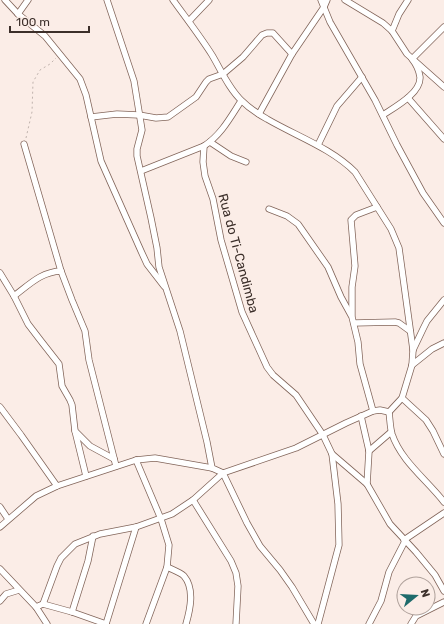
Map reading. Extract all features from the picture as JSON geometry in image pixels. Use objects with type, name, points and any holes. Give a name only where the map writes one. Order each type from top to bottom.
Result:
[{"type":"street","points":[[4,0],[18,14],[45,36],[80,79],[86,95],[101,161],[144,258],[166,290]]},
{"type":"street","points":[[18,14],[28,0]]},
{"type":"street","points":[[108,0],[134,81],[142,130],[137,150],[157,248],[159,267],[180,331],[212,468]]},
{"type":"street","points":[[173,0],[241,101],[286,130],[318,145],[348,165],[355,172],[391,229],[399,248],[414,350]]},
{"type":"street","points":[[188,21],[209,0]]},
{"type":"street","points":[[321,0],[330,22],[383,115],[397,145],[423,193],[443,220]]},
{"type":"street","points":[[259,114],[292,54],[327,0]]},
{"type":"street","points":[[344,0],[378,20],[392,31],[407,54],[444,87]]},
{"type":"street","points":[[392,31],[399,14],[408,0]]},
{"type":"street","points":[[412,59],[444,27]]},
{"type":"street","points":[[91,117],[117,114],[139,115],[156,118],[168,117],[196,97],[209,79],[223,74],[243,57],[262,35],[267,33],[273,33],[292,54]]},
{"type":"street","points":[[383,115],[408,98],[416,88],[420,78],[417,67],[412,59]]},
{"type":"street","points":[[318,145],[337,106],[362,77]]},
{"type":"street","points":[[408,98],[444,139]]},
{"type":"street","points":[[142,172],[204,146],[210,142],[218,135],[241,101]]},
{"type":"street","points":[[210,142],[231,156],[246,162]]},
{"type":"street","points":[[24,144],[61,271],[85,331],[89,360],[116,466]]},
{"type":"street","name":"Rua do Ti-Candimba","points":[[204,146],[203,162],[205,176],[213,198],[221,240],[242,312],[267,367],[273,375],[296,395],[323,435],[332,454],[338,504],[339,545],[318,624]]},
{"type":"street","points":[[373,411],[360,364],[358,342],[353,320],[352,287],[355,266],[351,220],[356,215],[378,207]]},
{"type":"street","points":[[269,210],[287,216],[298,224],[328,267],[340,297],[353,320]]},
{"type":"street","points":[[14,296],[43,274],[52,271],[61,271]]},
{"type":"street","points":[[0,273],[14,296],[28,324],[40,342],[59,364],[62,386],[72,405],[75,431],[86,476]]},
{"type":"street","points":[[444,300],[427,321],[414,350],[412,365],[402,398],[389,412],[391,432],[410,464],[444,502]]},
{"type":"street","points":[[353,320],[395,322],[399,323],[410,331]]},
{"type":"street","points":[[412,365],[432,349],[444,343]]},
{"type":"street","points":[[402,398],[426,420],[444,454]]},
{"type":"street","points":[[0,407],[57,486]]},
{"type":"street","points":[[43,604],[61,558],[75,544],[93,536],[136,527],[160,519],[178,511],[193,500],[223,473],[296,448],[373,411],[380,410],[389,412]]},
{"type":"street","points":[[361,416],[369,451],[367,484]]},
{"type":"street","points":[[75,431],[90,446],[114,459]]},
{"type":"street","points":[[369,451],[391,432]]},
{"type":"street","points":[[332,454],[367,484],[390,524],[416,552],[434,575],[444,591]]},
{"type":"street","points":[[0,527],[31,499],[57,486],[136,460],[155,458],[212,468],[223,473],[260,546],[292,587],[314,624]]},
{"type":"street","points":[[136,460],[169,545],[167,567],[146,624]]},
{"type":"street","points":[[193,500],[231,561],[236,573],[238,586],[236,624]]},
{"type":"street","points":[[0,507],[8,519]]},
{"type":"street","points":[[368,624],[381,601],[389,572],[405,541],[444,513]]},
{"type":"street","points":[[36,607],[43,604],[106,624],[136,527]]},
{"type":"street","points":[[72,612],[88,561],[93,536]]},
{"type":"street","points":[[167,567],[184,576],[189,586],[190,604],[186,624]]},
{"type":"street","points":[[0,568],[36,607],[47,624]]},
{"type":"street","points":[[0,601],[6,594],[19,590]]},
{"type":"street","points":[[411,624],[416,616],[444,602]]},
{"type":"path","points":[[24,144],[32,112],[33,82],[40,70],[50,64],[59,54]]}]
